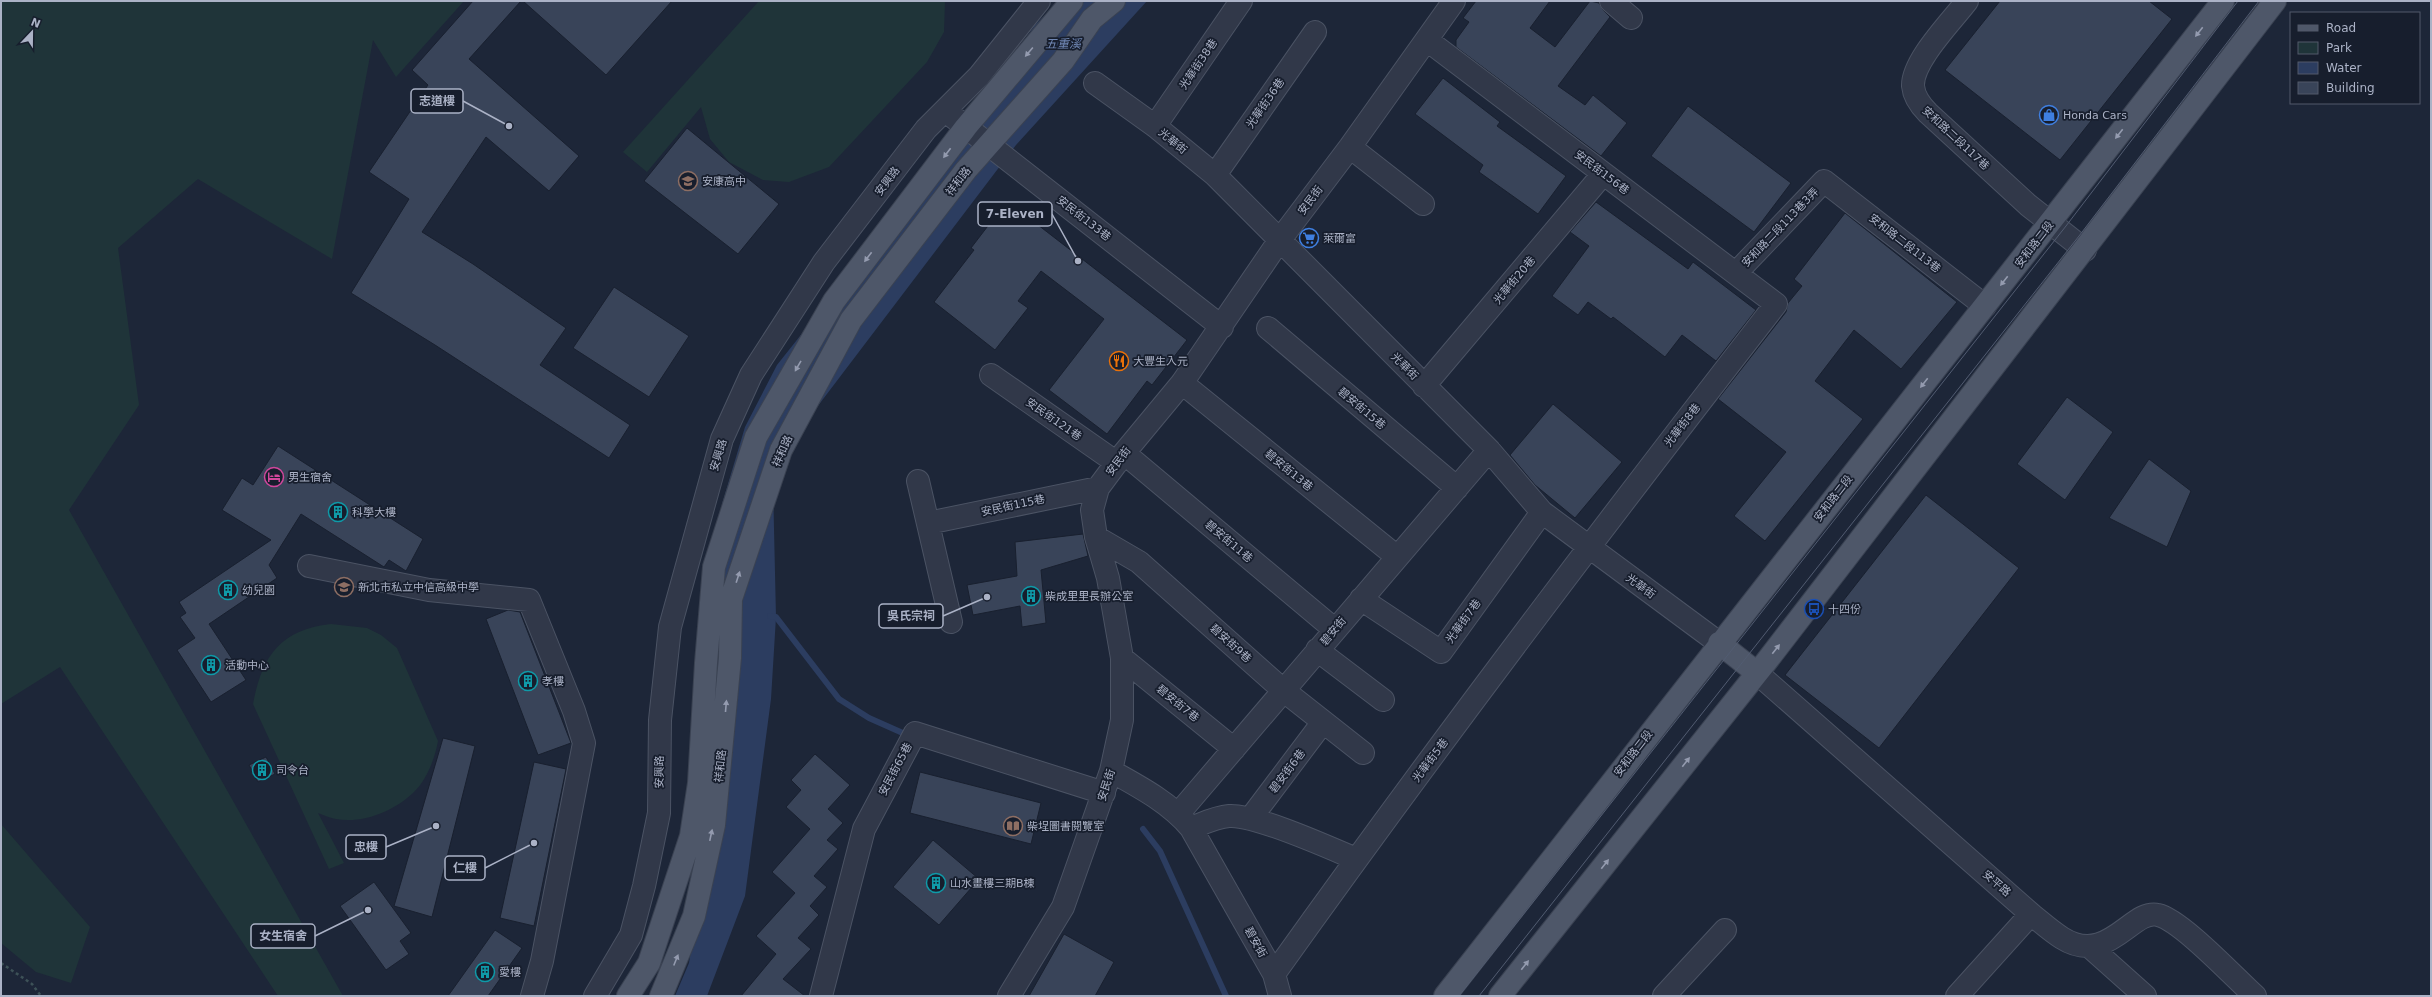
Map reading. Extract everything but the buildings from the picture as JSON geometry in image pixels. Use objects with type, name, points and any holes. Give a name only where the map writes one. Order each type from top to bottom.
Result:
[{"type":"main road","name":"祥和路","points":[[628,996],[649,963],[691,836],[699,783],[706,663],[714,567],[756,437],[834,302],[966,127],[1072,1]]},
{"type":"main road","name":"祥和路","points":[[661,996],[694,916],[714,825],[730,658],[731,599],[781,450],[851,320],[966,170],[1063,61],[1092,19],[1114,1]]},
{"type":"main road","name":"安和路二段","points":[[1445,996],[1719,643],[2223,1]]},
{"type":"main road","points":[[1500,996],[1757,673],[2085,250],[2275,1]]},
{"type":"main road","points":[[1719,643],[1757,673]]},
{"type":"street","name":"安興路","points":[[595,996],[631,935],[644,886],[659,813],[660,720],[670,627],[722,439],[751,375],[824,262],[926,129],[979,76],[1040,1]]},
{"type":"street","name":"光華街38巷","points":[[1155,126],[1241,1]]},
{"type":"street","name":"安民街","points":[[1009,996],[1064,907],[1111,771],[1122,720],[1122,658],[1108,578],[1096,537],[1092,510],[1098,488],[1120,458],[1182,383],[1222,327],[1279,241],[1350,147],[1454,1]]},
{"type":"street","points":[[1611,1],[1631,18]]},
{"type":"street","name":"安和路二段117巷","points":[[1967,1],[1924,58],[1915,73],[1913,87],[1918,102],[1933,118],[2050,223],[2085,250]]},
{"type":"street","name":"光華街36巷","points":[[1215,175],[1315,32]]},
{"type":"street","name":"安民街156巷","points":[[1427,40],[1603,174],[1736,272],[1776,304]]},
{"type":"street","name":"光華街","points":[[1095,83],[1155,126],[1215,175],[1279,241],[1489,450],[1542,512],[1587,547],[1719,643]]},
{"type":"street","name":"安民街133巷","points":[[945,110],[1222,327]]},
{"type":"street","points":[[1350,147],[1423,204]]},
{"type":"street","name":"光華街20巷","points":[[1424,386],[1603,174]]},
{"type":"street","name":"安和路二段113巷3弄","points":[[1736,272],[1824,181]]},
{"type":"street","name":"安和路二段113巷","points":[[1824,181],[1985,306]]},
{"type":"street","name":"光華街8巷","points":[[1587,547],[1776,304]]},
{"type":"street","name":"碧安街15巷","points":[[1268,328],[1457,488]]},
{"type":"street","name":"安民街121巷","points":[[991,375],[1120,458]]},
{"type":"street","name":"碧安街13巷","points":[[1182,383],[1396,556]]},
{"type":"street","name":"碧安街","points":[[1185,820],[1234,749],[1396,556],[1489,450]]},
{"type":"street","name":"碧安街11巷","points":[[1120,458],[1334,629]]},
{"type":"street","points":[[918,481],[951,622]]},
{"type":"street","name":"安民街115巷","points":[[928,523],[1098,488]]},
{"type":"street","name":"光華街7巷","points":[[1361,599],[1441,652],[1542,512]]},
{"type":"street","name":"碧安街9巷","points":[[1096,537],[1139,562],[1283,690],[1363,753]]},
{"type":"street","name":"光華街5巷","points":[[1274,974],[1356,859],[1587,547]]},
{"type":"street","points":[[309,566],[429,590],[529,600],[574,711],[584,743],[542,961],[532,996]]},
{"type":"street","points":[[1317,650],[1383,700]]},
{"type":"street","name":"碧安街7巷","points":[[1122,658],[1234,749]]},
{"type":"street","name":"安平路","points":[[1757,673],[2031,914],[2062,938],[2077,944],[2089,946],[2103,943],[2119,936],[2147,915],[2157,914],[2177,924],[2255,996]]},
{"type":"street","name":"碧安街6巷","points":[[1250,819],[1323,722]]},
{"type":"street","name":"安民街65巷","points":[[821,996],[864,828],[915,733],[1104,793]]},
{"type":"street","name":"碧安街","points":[[1111,771],[1144,790],[1185,820],[1274,974],[1280,996]]},
{"type":"street","points":[[1185,820],[1209,820],[1230,816],[1250,819],[1356,859]]},
{"type":"street","points":[[1957,996],[2031,914]]},
{"type":"street","points":[[1664,996],[1725,930]]},
{"type":"street","points":[[2089,946],[2145,996]]},
{"type":"path","points":[[1,963],[32,984],[41,996]]},
{"type":"green space","points":[[1,1],[464,1],[396,77],[373,40],[332,259],[198,179],[118,248],[139,405],[69,510],[343,996],[278,996],[60,667],[1,704]]},
{"type":"green space","points":[[759,1],[945,1],[944,32],[927,62],[829,167],[789,182],[763,180],[729,162],[710,139],[701,107],[647,172],[623,152]]},
{"type":"green space","points":[[331,624],[367,628],[381,635],[397,648],[438,741],[435,754],[422,782],[413,793],[397,805],[378,815],[357,820],[336,819],[318,813],[344,863],[329,869],[253,704],[262,673],[268,660],[276,649],[298,632],[313,627]]},
{"type":"green space","points":[[1,824],[90,927],[71,983],[36,972],[1,943]]},
{"type":"water","name":"五重溪","points":[[1059,1],[1147,1],[1016,145],[811,415],[773,484],[776,617],[771,699],[745,896],[707,996],[675,996],[689,963],[696,919],[722,643],[722,504],[745,427],[777,365],[966,127],[1035,25]]},
{"type":"waterway","points":[[770,616],[776,617],[839,699],[869,718],[905,734]]},
{"type":"waterway","points":[[1143,829],[1160,851],[1226,996]]},
{"type":"tram line","points":[[1459,996],[2066,226],[2238,1]]},
{"type":"tram line","points":[[1479,996],[2079,236],[2259,1]]},
{"type":"place","name":"Honda Cars","points":[[2049,115]]},
{"type":"place","name":"志道樓","points":[[509,126]]},
{"type":"place","name":"安康高中","points":[[688,181]]},
{"type":"place","name":"萊爾富","points":[[1309,238]]},
{"type":"place","name":"7-Eleven","points":[[1078,261]]},
{"type":"place","name":"大豐生入元","points":[[1119,361]]},
{"type":"place","name":"男生宿舍","points":[[274,477]]},
{"type":"place","name":"科學大樓","points":[[338,512]]},
{"type":"place","name":"新北市私立中信高級中學","points":[[344,587]]},
{"type":"place","name":"幼兒園","points":[[228,590]]},
{"type":"place","name":"柴成里里長辦公室","points":[[1031,596]]},
{"type":"place","name":"吳氏宗祠","points":[[987,597]]},
{"type":"place","name":"十四份","points":[[1814,609]]},
{"type":"place","name":"活動中心","points":[[211,665]]},
{"type":"place","name":"孝樓","points":[[528,681]]},
{"type":"place","name":"司令台","points":[[262,770]]},
{"type":"place","name":"忠樓","points":[[436,826]]},
{"type":"place","name":"柴埕圖書閱覽室","points":[[1013,826]]},
{"type":"place","name":"仁樓","points":[[534,843]]},
{"type":"place","name":"山水畫樓三期B棟","points":[[936,883]]},
{"type":"place","name":"女生宿舍","points":[[368,910]]},
{"type":"place","name":"愛樓","points":[[485,972]]}]
